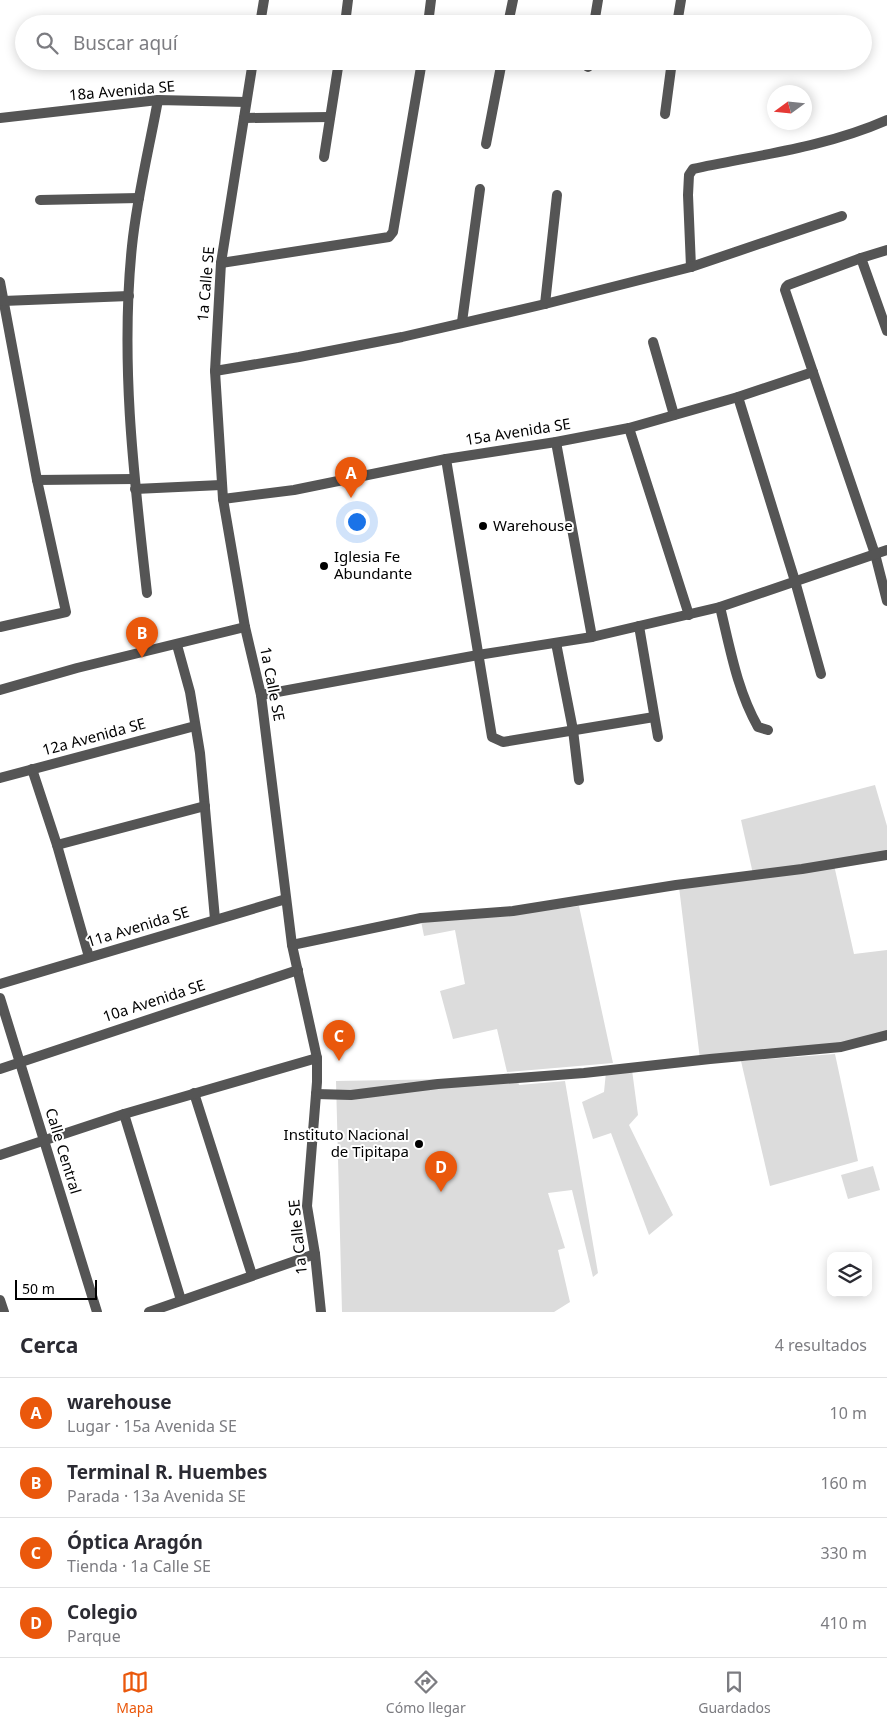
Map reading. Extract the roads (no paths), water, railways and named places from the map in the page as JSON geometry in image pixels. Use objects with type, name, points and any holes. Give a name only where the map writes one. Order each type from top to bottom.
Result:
[{"type":"street","points":[[262,15],[264,0]]},
{"type":"street","points":[[346,15],[348,0]]},
{"type":"street","points":[[430,15],[432,0]]},
{"type":"street","points":[[510,15],[513,0]]},
{"type":"street","points":[[596,15],[598,0]]},
{"type":"street","points":[[678,15],[681,0]]},
{"type":"street","name":"1a Calle SE","points":[[251,70],[221,262],[215,370],[221,485],[245,628],[261,694],[292,944],[317,1058],[316,1094],[306,1206],[315,1254],[320,1312]]},
{"type":"street","points":[[324,157],[338,70]]},
{"type":"street","points":[[221,262],[389,238],[393,232],[420,70]]},
{"type":"street","points":[[486,144],[500,70]]},
{"type":"street","points":[[665,114],[671,70]]},
{"type":"street","points":[[147,593],[135,484],[127,353],[132,246],[139,198],[158,100]]},
{"type":"street","name":"18a Avenida SE","points":[[0,118],[158,100],[246,102]]},
{"type":"street","points":[[244,118],[330,118]]},
{"type":"street","points":[[691,266],[688,196],[689,175],[693,168],[819,143],[857,133],[887,120]]},
{"type":"street","points":[[462,322],[480,188]]},
{"type":"street","points":[[545,304],[557,195]]},
{"type":"street","points":[[40,200],[139,198]]},
{"type":"street","points":[[215,370],[298,357],[402,337],[545,304],[691,266],[842,216]]},
{"type":"street","points":[[887,250],[786,287],[785,290],[874,554],[887,601]]},
{"type":"street","points":[[861,258],[887,332]]},
{"type":"street","points":[[0,282],[37,480],[66,612],[0,627]]},
{"type":"street","points":[[4,300],[129,296]]},
{"type":"street","points":[[653,342],[674,416]]},
{"type":"street","name":"15a Avenida SE","points":[[223,499],[294,490],[446,459],[556,442],[628,428],[738,397],[813,372]]},
{"type":"street","points":[[738,397],[795,581],[821,674]]},
{"type":"street","points":[[628,428],[689,615]]},
{"type":"street","points":[[556,442],[592,637]]},
{"type":"street","points":[[446,459],[492,738],[503,742],[654,716]]},
{"type":"street","points":[[37,480],[221,485]]},
{"type":"street","points":[[261,694],[478,655],[592,637],[689,615],[720,607],[887,550]]},
{"type":"street","points":[[720,607],[739,683],[751,715],[758,727],[768,730]]},
{"type":"street","points":[[639,626],[658,737]]},
{"type":"street","points":[[0,690],[77,668],[245,628]]},
{"type":"street","points":[[556,643],[573,730],[579,780]]},
{"type":"street","points":[[177,645],[190,692],[196,726],[215,919]]},
{"type":"street","name":"12a Avenida SE","points":[[0,778],[196,726]]},
{"type":"street","points":[[32,770],[57,845],[89,957]]},
{"type":"street","points":[[57,845],[205,806]]},
{"type":"street","points":[[292,944],[422,918],[521,910],[676,885],[802,869],[887,855]]},
{"type":"street","name":"11a Avenida SE","points":[[0,984],[286,899]]},
{"type":"street","name":"10a Avenida SE","points":[[0,1069],[142,1020],[298,970]]},
{"type":"street","name":"Calle Central","points":[[0,998],[98,1312]]},
{"type":"street","points":[[316,1094],[351,1095],[438,1084],[796,1051],[842,1046],[887,1035]]},
{"type":"street","points":[[0,1155],[194,1092],[317,1058]]},
{"type":"street","points":[[194,1092],[252,1275]]},
{"type":"street","points":[[124,1114],[181,1300]]},
{"type":"street","points":[[149,1312],[315,1254]]},
{"type":"street","points":[[0,1300],[4,1312]]},
{"type":"place","name":"warehouse","points":[[351,498]]},
{"type":"place","name":"Warehouse","points":[[483,526]]},
{"type":"place","name":"Iglesia Fe Abundante","points":[[324,566]]},
{"type":"place","name":"Terminal R. Huembes","points":[[142,658]]},
{"type":"place","name":"Óptica Aragón","points":[[339,1061]]},
{"type":"place","name":"Instituto Nacional de Tipitapa","points":[[419,1144]]},
{"type":"place","name":"Colegio","points":[[441,1192]]}]
